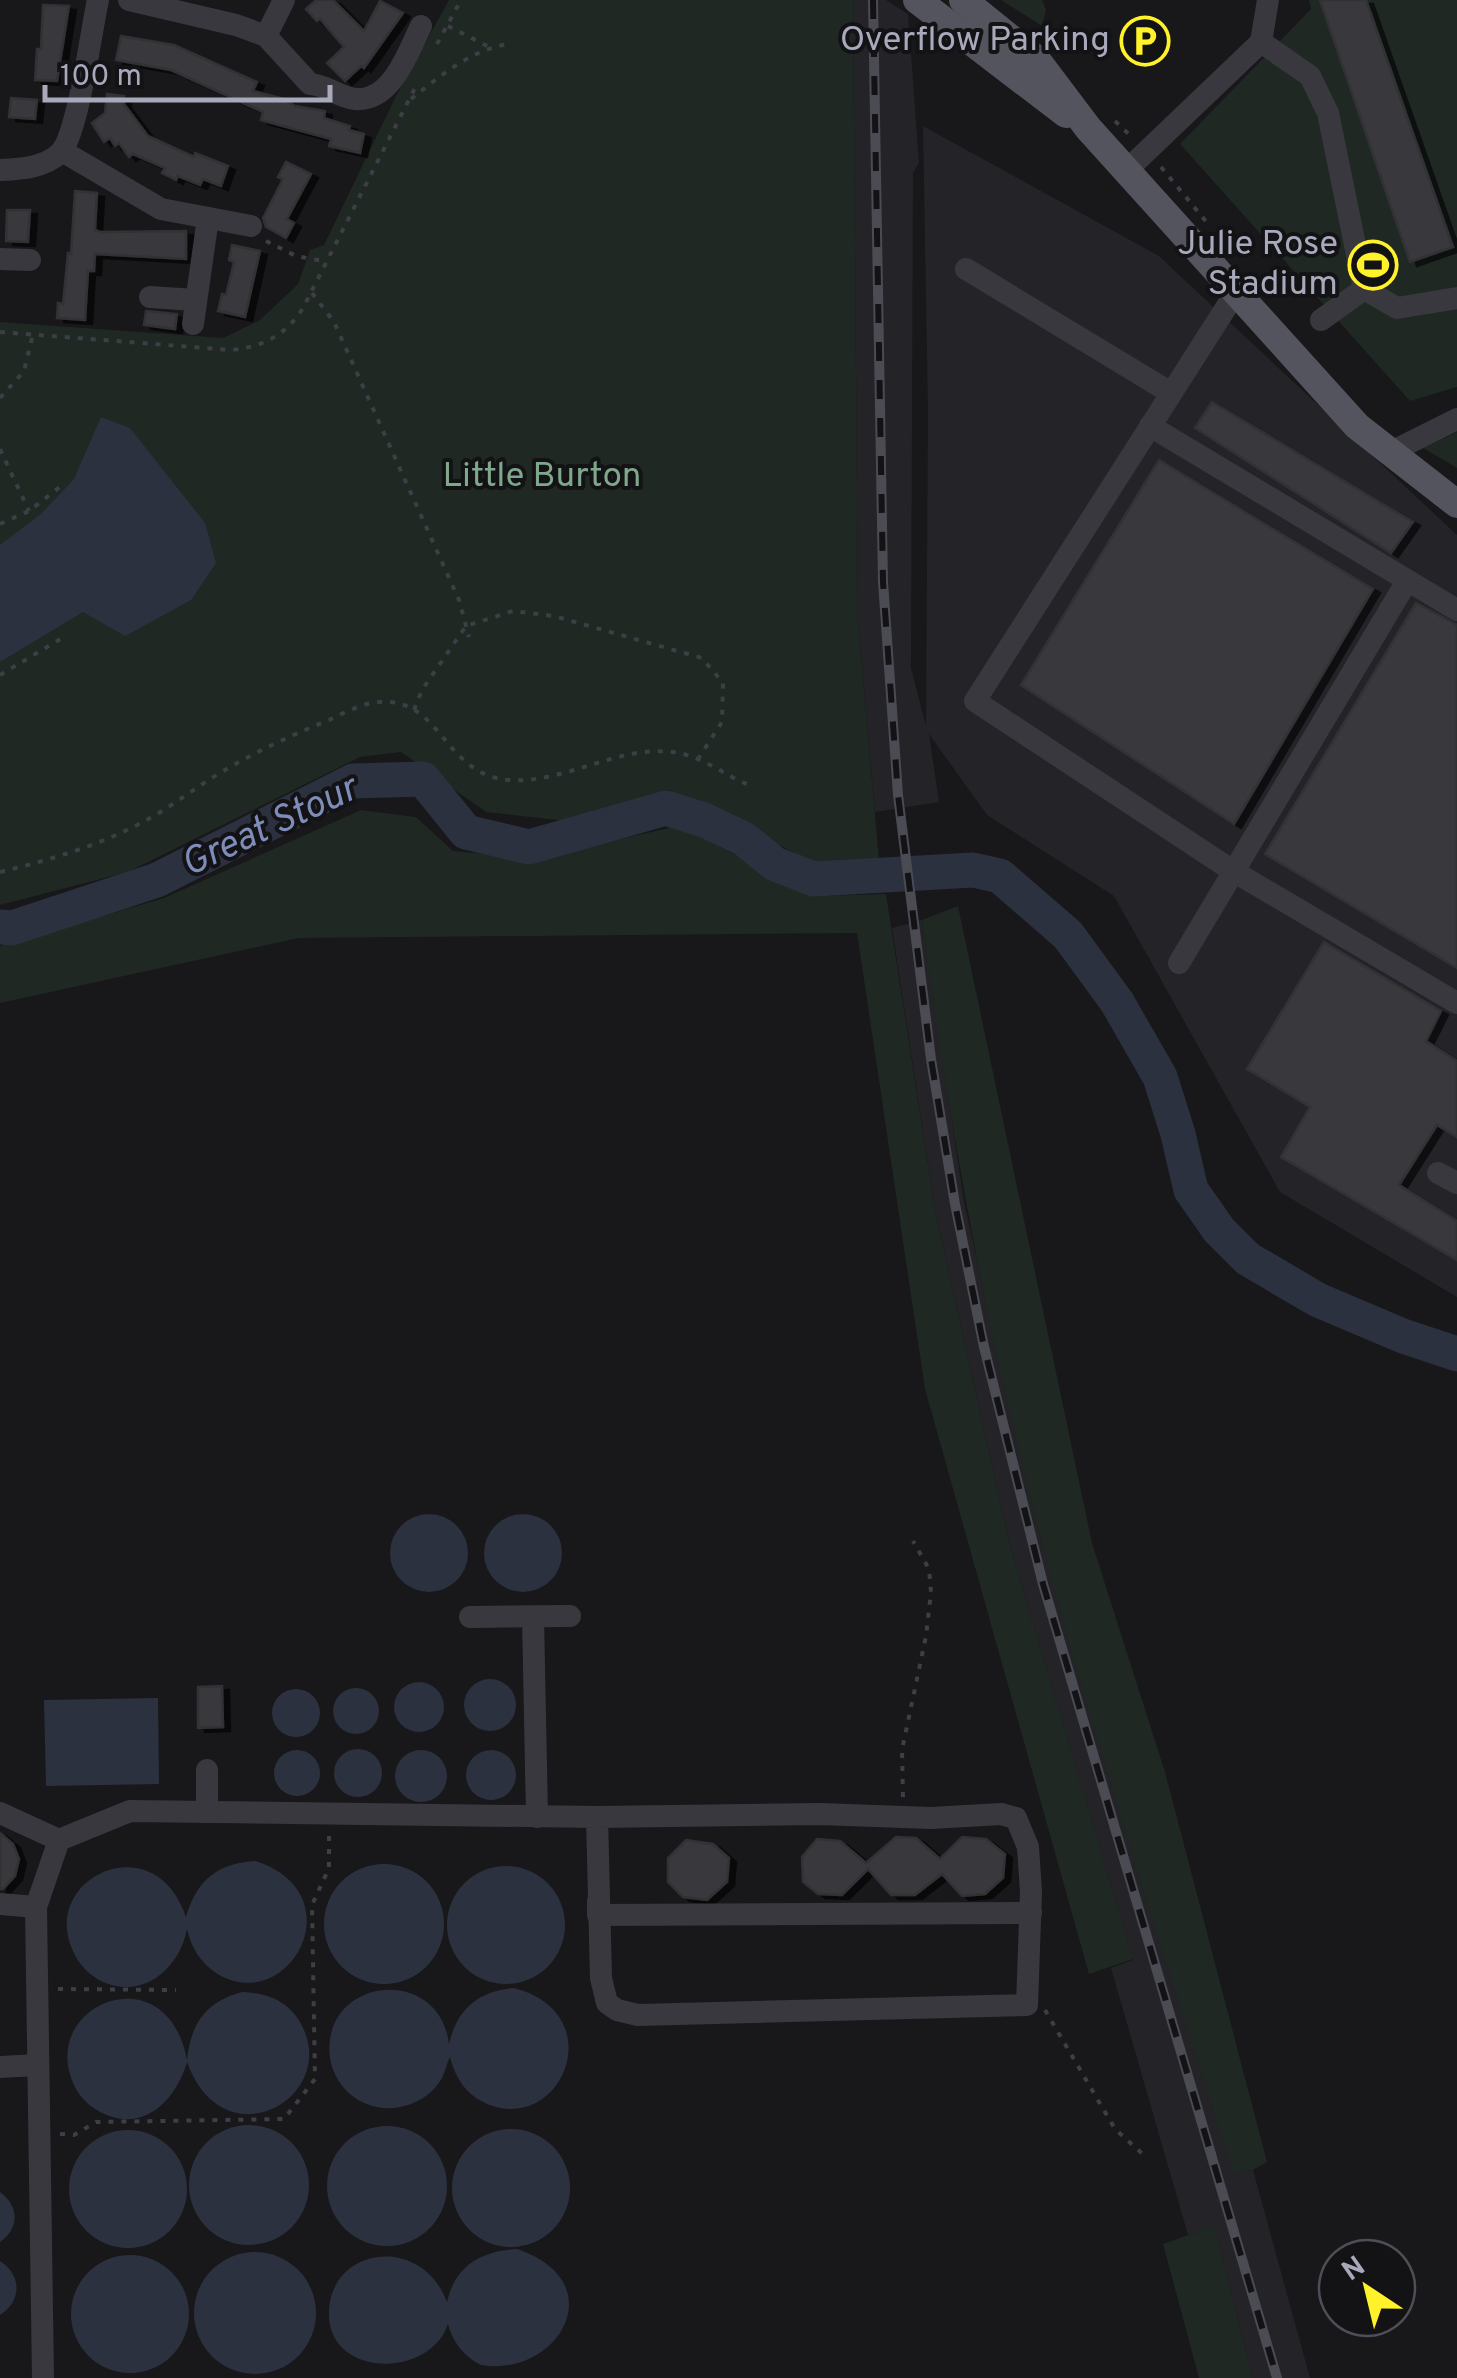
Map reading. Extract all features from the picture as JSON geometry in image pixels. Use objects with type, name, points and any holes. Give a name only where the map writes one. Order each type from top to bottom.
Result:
[{"type":"main road","points":[[917,0],[1088,128]]},
{"type":"main road","points":[[963,0],[1036,59],[1088,128],[1357,426],[1457,504]]},
{"type":"street","points":[[0,170],[27,168],[62,151],[73,123],[98,0]]},
{"type":"street","points":[[129,0],[236,25],[266,36],[310,84],[320,84],[356,99],[380,90],[398,73],[421,26]]},
{"type":"street","points":[[266,36],[284,0]]},
{"type":"street","points":[[1127,170],[1261,42],[1268,0]]},
{"type":"street","points":[[1261,42],[1310,76],[1328,113],[1364,289],[1396,308],[1457,298]]},
{"type":"street","points":[[62,151],[162,209],[251,226]]},
{"type":"street","points":[[150,297],[194,312],[208,218]]},
{"type":"street","points":[[0,259],[30,260]]},
{"type":"street","points":[[966,268],[1170,393]]},
{"type":"street","points":[[1321,320],[1364,289]]},
{"type":"street","points":[[1236,292],[974,701],[1233,871],[1457,1002]]},
{"type":"street","points":[[1388,453],[1457,419]]},
{"type":"street","points":[[1150,426],[1457,610]]},
{"type":"street","points":[[1179,963],[1407,581]]},
{"type":"street","points":[[470,1618],[570,1616]]},
{"type":"street","points":[[533,1617],[537,1816]]},
{"type":"street","points":[[207,1770],[207,1812]]},
{"type":"street","points":[[0,1812],[59,1840],[130,1811],[597,1818],[1001,1814],[1016,1818],[1028,1847],[1027,2005],[628,2012],[606,2003],[601,1978],[597,1818]]},
{"type":"street","points":[[43,2378],[36,1906],[59,1840]]},
{"type":"street","points":[[0,1904],[36,1906]]},
{"type":"street","points":[[598,1915],[1030,1913]]},
{"type":"street","points":[[0,2067],[36,2064]]},
{"type":"path","points":[[431,57],[461,0]]},
{"type":"path","points":[[448,26],[488,47]]},
{"type":"path","points":[[408,102],[461,61],[488,47],[509,44]]},
{"type":"path","points":[[316,281],[423,72]]},
{"type":"path","points":[[251,226],[252,234],[296,256],[324,261]]},
{"type":"path","points":[[311,291],[334,322],[460,600],[469,637]]},
{"type":"path","points":[[0,332],[50,336]]},
{"type":"path","points":[[0,398],[24,370],[32,334]]},
{"type":"path","points":[[0,449],[28,511]]},
{"type":"path","points":[[0,524],[28,511],[64,483]]},
{"type":"path","points":[[414,710],[430,677],[466,626],[513,611],[554,616],[702,658],[724,684],[722,722],[698,759]]},
{"type":"path","points":[[0,674],[64,638]]},
{"type":"path","points":[[0,872],[113,838],[238,763],[377,702],[395,703],[427,716],[454,754],[467,765],[509,780],[524,780],[635,754],[669,751],[698,759],[749,785]]},
{"type":"path","points":[[903,1817],[902,1750],[920,1669],[931,1592],[928,1569],[913,1541]]},
{"type":"path","points":[[40,2131],[74,2135],[96,2122],[284,2119],[315,2079],[312,1905],[329,1868],[330,1837],[320,1814]]},
{"type":"path","points":[[38,1989],[176,1990]]},
{"type":"path","points":[[1027,2005],[1044,2009],[1056,2024],[1115,2129],[1147,2158]]},
{"type":"shaded area","points":[[853,0],[886,0],[908,14],[919,163],[913,173],[911,668],[926,726],[928,411],[923,126],[1159,256],[1457,535],[1457,1297],[1280,1192],[1114,896],[987,815],[929,734],[939,802],[875,812],[858,622]]},
{"type":"shaded area","points":[[922,920],[964,1202],[1039,1533],[1111,1782],[1233,2172],[1253,2170],[1310,2378],[1253,2378],[1214,2227],[1188,2235],[1111,1968],[1133,1960],[1009,1542],[935,1210],[892,928]]},
{"type":"green space","name":"Little Burton","points":[[449,0],[853,0],[858,622],[879,860],[821,866],[669,790],[575,822],[486,812],[401,752],[360,757],[128,872],[0,905],[0,322],[223,338],[260,320],[298,284],[310,250],[324,245],[395,98]]},
{"type":"green space","points":[[1001,0],[1042,0],[1046,10],[1042,26]]},
{"type":"green space","name":"Julie Rose Stadium","points":[[1309,0],[1457,0],[1457,387],[1410,401],[1180,144],[1311,9]]},
{"type":"green space","points":[[1457,432],[1457,468],[1423,448]]},
{"type":"green space","points":[[361,810],[416,817],[453,851],[534,858],[678,826],[819,896],[886,894],[935,1210],[1009,1542],[1133,1959],[1089,1974],[925,1389],[857,933],[299,938],[0,1003],[0,946],[164,898]]},
{"type":"green space","points":[[958,906],[1092,1543],[1165,1772],[1267,2162],[1253,2170],[1233,2173],[1083,1691],[1019,1453],[971,1226],[922,920]]},
{"type":"green space","points":[[1214,2226],[1253,2378],[1199,2378],[1163,2244]]},
{"type":"water","points":[[101,417],[130,428],[205,523],[216,563],[191,600],[125,636],[83,612],[0,662],[0,545],[41,514],[74,479]]},
{"type":"water","points":[[421,1514],[437,1514],[462,1531],[468,1553],[462,1575],[451,1586],[437,1592],[421,1592],[396,1575],[390,1561],[390,1545],[407,1520]]},
{"type":"water","points":[[523,1514],[551,1525],[562,1553],[551,1581],[523,1592],[495,1581],[484,1553],[495,1525]]},
{"type":"water","points":[[490,1679],[508,1687],[516,1705],[508,1723],[490,1731],[472,1723],[464,1705],[472,1687]]},
{"type":"water","points":[[419,1682],[437,1689],[444,1707],[437,1725],[419,1732],[401,1725],[394,1707],[401,1689]]},
{"type":"water","points":[[356,1688],[372,1695],[379,1711],[372,1727],[356,1734],[340,1727],[333,1711],[340,1695]]},
{"type":"water","points":[[296,1689],[313,1696],[320,1713],[313,1730],[296,1737],[279,1730],[272,1713],[279,1696]]},
{"type":"water","points":[[158,1698],[159,1784],[46,1786],[44,1700]]},
{"type":"water","points":[[358,1749],[375,1756],[382,1773],[375,1790],[358,1797],[341,1790],[334,1773],[341,1756]]},
{"type":"water","points":[[297,1750],[313,1757],[320,1773],[313,1789],[297,1796],[281,1789],[274,1773],[281,1757]]},
{"type":"water","points":[[421,1750],[439,1758],[447,1776],[439,1794],[421,1802],[403,1794],[395,1776],[403,1758]]},
{"type":"water","points":[[491,1750],[508,1758],[516,1775],[508,1792],[491,1800],[474,1792],[466,1775],[474,1758]]},
{"type":"water","points":[[256,1861],[286,1877],[302,1899],[307,1923],[301,1947],[287,1966],[267,1979],[243,1983],[216,1973],[197,1954],[187,1929],[177,1956],[168,1967],[133,1987],[103,1982],[84,1969],[74,1954],[67,1923],[72,1901],[86,1883],[106,1871],[128,1867],[151,1873],[171,1889],[186,1917],[196,1893],[210,1876],[230,1865]]},
{"type":"water","points":[[384,1864],[407,1869],[426,1882],[439,1901],[444,1924],[439,1947],[426,1966],[407,1979],[384,1984],[361,1979],[342,1966],[329,1947],[324,1924],[329,1901],[342,1882],[361,1869]]},
{"type":"water","points":[[506,1866],[529,1870],[548,1883],[561,1902],[565,1925],[561,1948],[548,1967],[529,1980],[506,1984],[483,1980],[464,1967],[451,1948],[447,1925],[451,1902],[464,1883],[483,1870]]},
{"type":"water","points":[[514,1988],[544,2001],[561,2020],[568,2042],[566,2065],[556,2085],[540,2101],[518,2109],[484,2103],[464,2087],[450,2057],[434,2088],[425,2097],[402,2107],[365,2103],[350,2094],[335,2075],[330,2058],[332,2031],[343,2010],[361,1997],[382,1990],[404,1991],[425,2001],[441,2018],[449,2044],[457,2021],[471,2004],[490,1993]]},
{"type":"water","points":[[242,1992],[267,1996],[289,2008],[300,2022],[309,2049],[306,2074],[293,2094],[273,2108],[250,2114],[226,2110],[204,2093],[187,2062],[174,2091],[141,2117],[111,2117],[90,2105],[75,2088],[69,2071],[68,2046],[78,2025],[94,2009],[115,2000],[137,2000],[158,2009],[176,2028],[187,2060],[192,2036],[202,2016],[218,2002]]},
{"type":"water","points":[[249,2125],[272,2130],[291,2143],[304,2162],[309,2185],[304,2208],[291,2227],[272,2240],[249,2245],[226,2240],[207,2227],[194,2208],[189,2185],[194,2162],[207,2143],[226,2130]]},
{"type":"water","points":[[387,2126],[410,2130],[430,2143],[443,2163],[447,2186],[443,2209],[430,2229],[410,2242],[387,2246],[364,2242],[344,2229],[331,2209],[327,2186],[331,2163],[344,2143],[364,2130]]},
{"type":"water","points":[[511,2129],[544,2139],[560,2155],[570,2188],[560,2221],[544,2237],[511,2247],[478,2237],[462,2221],[452,2188],[462,2155],[478,2139]]},
{"type":"water","points":[[128,2130],[151,2135],[170,2147],[182,2166],[187,2189],[182,2212],[170,2231],[151,2243],[128,2248],[105,2243],[86,2231],[74,2212],[69,2189],[74,2166],[86,2147],[105,2135]]},
{"type":"water","points":[[0,2192],[11,2204],[15,2217],[11,2230],[0,2242]]},
{"type":"water","points":[[517,2249],[547,2264],[564,2283],[569,2304],[565,2324],[552,2343],[533,2357],[509,2365],[481,2365],[460,2348],[448,2324],[438,2342],[403,2362],[363,2360],[346,2351],[334,2337],[329,2317],[332,2293],[343,2275],[358,2263],[377,2257],[417,2265],[434,2280],[447,2302],[456,2279],[472,2263],[492,2253]]},
{"type":"water","points":[[255,2252],[278,2257],[298,2270],[311,2290],[316,2313],[311,2336],[298,2356],[278,2369],[255,2374],[232,2369],[212,2356],[199,2336],[194,2313],[199,2290],[212,2270],[232,2257]]},
{"type":"water","points":[[130,2255],[153,2259],[172,2272],[185,2291],[189,2314],[185,2337],[172,2356],[153,2369],[130,2373],[107,2369],[88,2356],[75,2337],[71,2314],[75,2291],[88,2272],[107,2259]]},
{"type":"water","points":[[0,2261],[12,2273],[16,2288],[12,2303],[0,2315]]},
{"type":"building","points":[[316,0],[333,0],[364,31],[380,1],[403,13],[364,68],[361,66],[345,81],[327,63],[344,47],[306,9]]},
{"type":"building","points":[[1320,0],[1366,0],[1453,247],[1410,262]]},
{"type":"building","points":[[43,5],[69,6],[57,81],[35,80]]},
{"type":"building","points":[[121,36],[174,45],[257,82],[253,91],[295,106],[325,111],[324,118],[364,134],[360,153],[329,146],[331,139],[261,120],[263,112],[171,70],[116,60]]},
{"type":"building","points":[[107,94],[124,96],[124,104],[148,136],[194,157],[195,153],[228,166],[221,186],[203,179],[200,185],[178,176],[176,180],[162,173],[165,168],[133,154],[129,157],[110,138],[104,142],[92,123],[105,113]]},
{"type":"building","points":[[11,98],[37,100],[35,119],[9,117]]},
{"type":"building","points":[[286,162],[311,174],[287,219],[294,223],[286,238],[266,227],[263,218],[283,179],[278,177]]},
{"type":"building","points":[[75,191],[97,193],[95,230],[100,232],[186,231],[186,259],[95,254],[94,271],[88,271],[85,320],[57,318],[58,303],[63,304],[68,253],[71,254]]},
{"type":"building","points":[[7,210],[30,210],[28,242],[6,241]]},
{"type":"building","points":[[232,245],[260,251],[245,317],[218,311],[234,262],[229,260]]},
{"type":"building","points":[[146,311],[177,314],[175,329],[144,325]]},
{"type":"building","points":[[1212,402],[1413,522],[1391,553],[1195,428]]},
{"type":"building","points":[[1159,460],[1373,589],[1234,824],[1021,685]]},
{"type":"building","points":[[1416,603],[1457,625],[1457,968],[1265,854]]},
{"type":"building","points":[[1324,942],[1441,1011],[1426,1041],[1457,1061],[1457,1137],[1437,1125],[1399,1185],[1457,1221],[1457,1260],[1281,1157],[1310,1107],[1247,1069]]},
{"type":"building","points":[[222,1686],[223,1727],[198,1728],[198,1687]]},
{"type":"building","points":[[0,1833],[13,1844],[19,1859],[15,1876],[3,1889],[0,1889]]},
{"type":"building","points":[[896,1837],[916,1838],[940,1859],[962,1837],[986,1839],[1005,1854],[1003,1878],[985,1894],[962,1896],[942,1874],[915,1895],[891,1895],[868,1869],[842,1895],[818,1894],[803,1882],[802,1857],[817,1839],[840,1841],[866,1863]]},
{"type":"building","points":[[686,1840],[713,1844],[729,1858],[727,1882],[707,1900],[683,1897],[668,1882],[668,1858]]},
{"type":"waterway","name":"Great Stour","points":[[0,927],[12,928],[157,880],[353,781],[423,779],[466,832],[529,847],[666,808],[744,839],[775,864],[814,879],[973,870],[1000,876],[1068,935],[1117,1002],[1160,1077],[1191,1190],[1219,1230],[1248,1259],[1318,1300],[1457,1354]]},
{"type":"railway","points":[[873,0],[883,582],[898,795],[931,1059],[955,1204],[984,1347],[1043,1584],[1277,2378]]},
{"type":"place","name":"Overflow Parking","points":[[1145,41]]},
{"type":"place","name":"Julie Rose Stadium","points":[[1373,265]]}]
